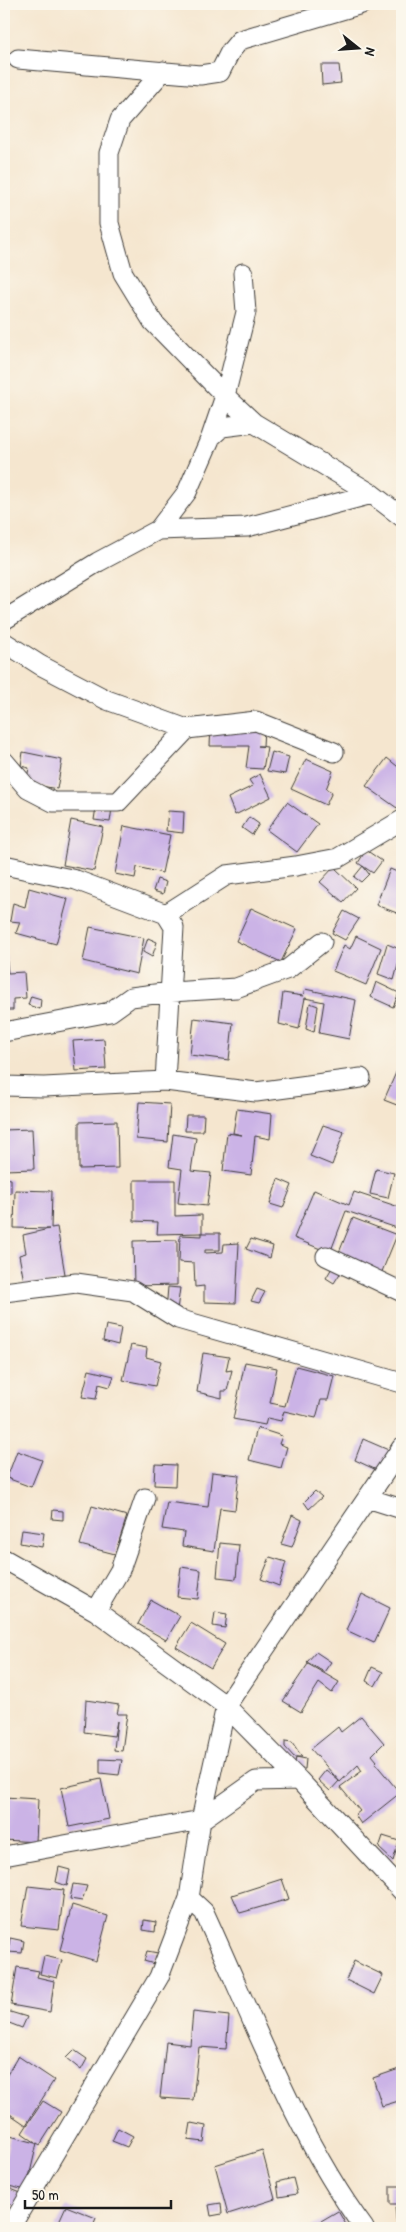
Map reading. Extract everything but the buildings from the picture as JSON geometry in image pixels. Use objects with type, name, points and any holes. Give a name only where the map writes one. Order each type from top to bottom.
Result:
[{"type":"street","points":[[18,58],[200,75],[220,72],[230,52],[240,40],[362,4]]},
{"type":"street","points":[[163,71],[120,120],[109,153],[109,223],[123,273],[153,322],[225,396],[254,422],[372,494],[402,517]]},
{"type":"street","points":[[4,620],[98,562],[158,530],[187,492],[211,437],[225,396],[246,312],[243,273]]},
{"type":"street","points":[[211,437],[222,427],[254,422]]},
{"type":"street","points":[[158,530],[247,527],[372,494]]},
{"type":"street","points":[[4,642],[40,665],[107,700],[187,729],[256,721],[334,752]]},
{"type":"street","points":[[4,761],[28,789],[53,802],[118,802],[187,729]]},
{"type":"street","points":[[166,914],[227,875],[296,866],[338,858],[402,820]]},
{"type":"street","points":[[4,866],[76,880],[166,914],[174,927],[165,1081]]},
{"type":"street","points":[[4,1032],[110,1012],[131,998],[171,992],[236,988],[288,969],[322,942]]},
{"type":"street","points":[[4,1086],[44,1087],[165,1081],[256,1092],[361,1078]]},
{"type":"street","points":[[326,1256],[402,1292]]},
{"type":"street","points":[[4,1292],[76,1283],[133,1291],[178,1319],[402,1383]]},
{"type":"street","points":[[10,2228],[160,1977],[189,1898],[201,1820],[226,1706],[402,1447]]},
{"type":"street","points":[[96,1611],[120,1570],[145,1498]]},
{"type":"street","points":[[367,1498],[402,1509]]},
{"type":"street","points":[[4,1559],[96,1611],[226,1706],[299,1780],[402,1891]]},
{"type":"street","points":[[4,1856],[201,1820],[256,1781],[299,1780]]},
{"type":"street","points":[[189,1898],[204,1912],[298,2119],[349,2208],[364,2228]]}]
